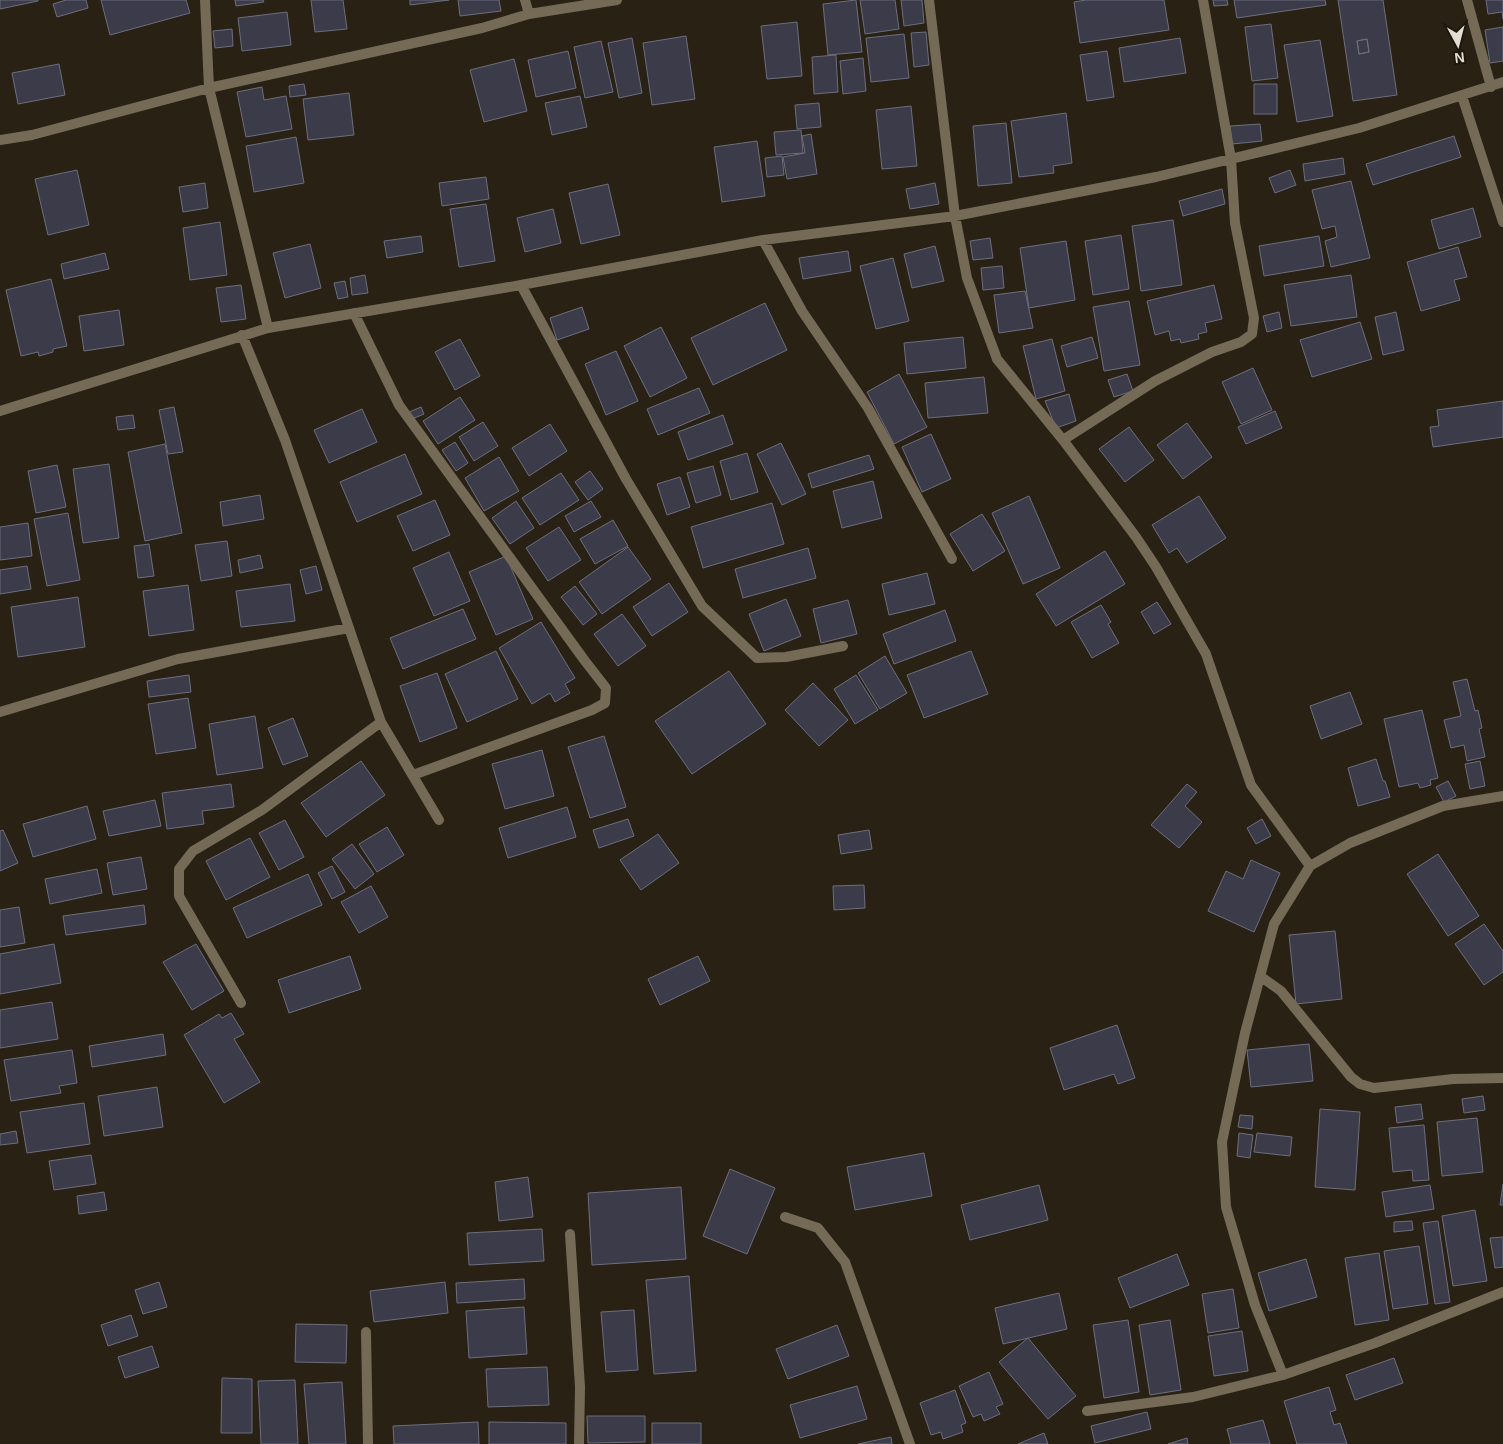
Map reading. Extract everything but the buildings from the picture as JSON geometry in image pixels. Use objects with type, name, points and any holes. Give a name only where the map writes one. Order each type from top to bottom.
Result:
[{"type":"street","points":[[204,0],[209,88],[268,328]]},
{"type":"street","points":[[524,0],[529,14]]},
{"type":"street","points":[[0,140],[32,135],[209,88],[482,28],[529,14],[617,0]]},
{"type":"street","points":[[929,0],[954,216],[967,278],[997,359],[1063,440],[1136,537],[1161,575],[1206,654],[1251,785],[1310,866]]},
{"type":"street","points":[[1063,440],[1155,381],[1212,352],[1241,342],[1252,334],[1254,318],[1235,223],[1231,159],[1203,0]]},
{"type":"street","points":[[1467,0],[1491,87]]},
{"type":"street","points":[[0,410],[268,328],[521,285],[763,240],[954,216],[1156,177],[1359,128],[1503,82]]},
{"type":"street","points":[[1462,96],[1503,222]]},
{"type":"street","points":[[763,240],[802,311],[868,408],[952,559]]},
{"type":"street","points":[[521,285],[626,478],[702,606],[757,658],[786,657],[843,646]]},
{"type":"street","points":[[354,313],[399,405],[606,688],[605,703],[592,710],[413,775]]},
{"type":"street","points":[[242,335],[285,440],[381,722],[439,820]]},
{"type":"street","points":[[0,712],[178,660],[348,628]]},
{"type":"street","points":[[241,1003],[179,896],[179,869],[193,852],[262,810],[381,722]]},
{"type":"street","points":[[1283,1375],[1254,1304],[1226,1207],[1222,1142],[1245,1033],[1274,924],[1310,866],[1350,843],[1443,806],[1503,796]]},
{"type":"street","points":[[1260,976],[1282,991],[1351,1077],[1360,1084],[1374,1088],[1453,1079],[1503,1078]]},
{"type":"street","points":[[785,1217],[818,1228],[845,1262],[910,1444]]},
{"type":"street","points":[[570,1234],[580,1387],[579,1444]]},
{"type":"street","points":[[1087,1411],[1193,1397],[1283,1375],[1376,1343],[1503,1292]]},
{"type":"street","points":[[366,1332],[368,1444]]}]
